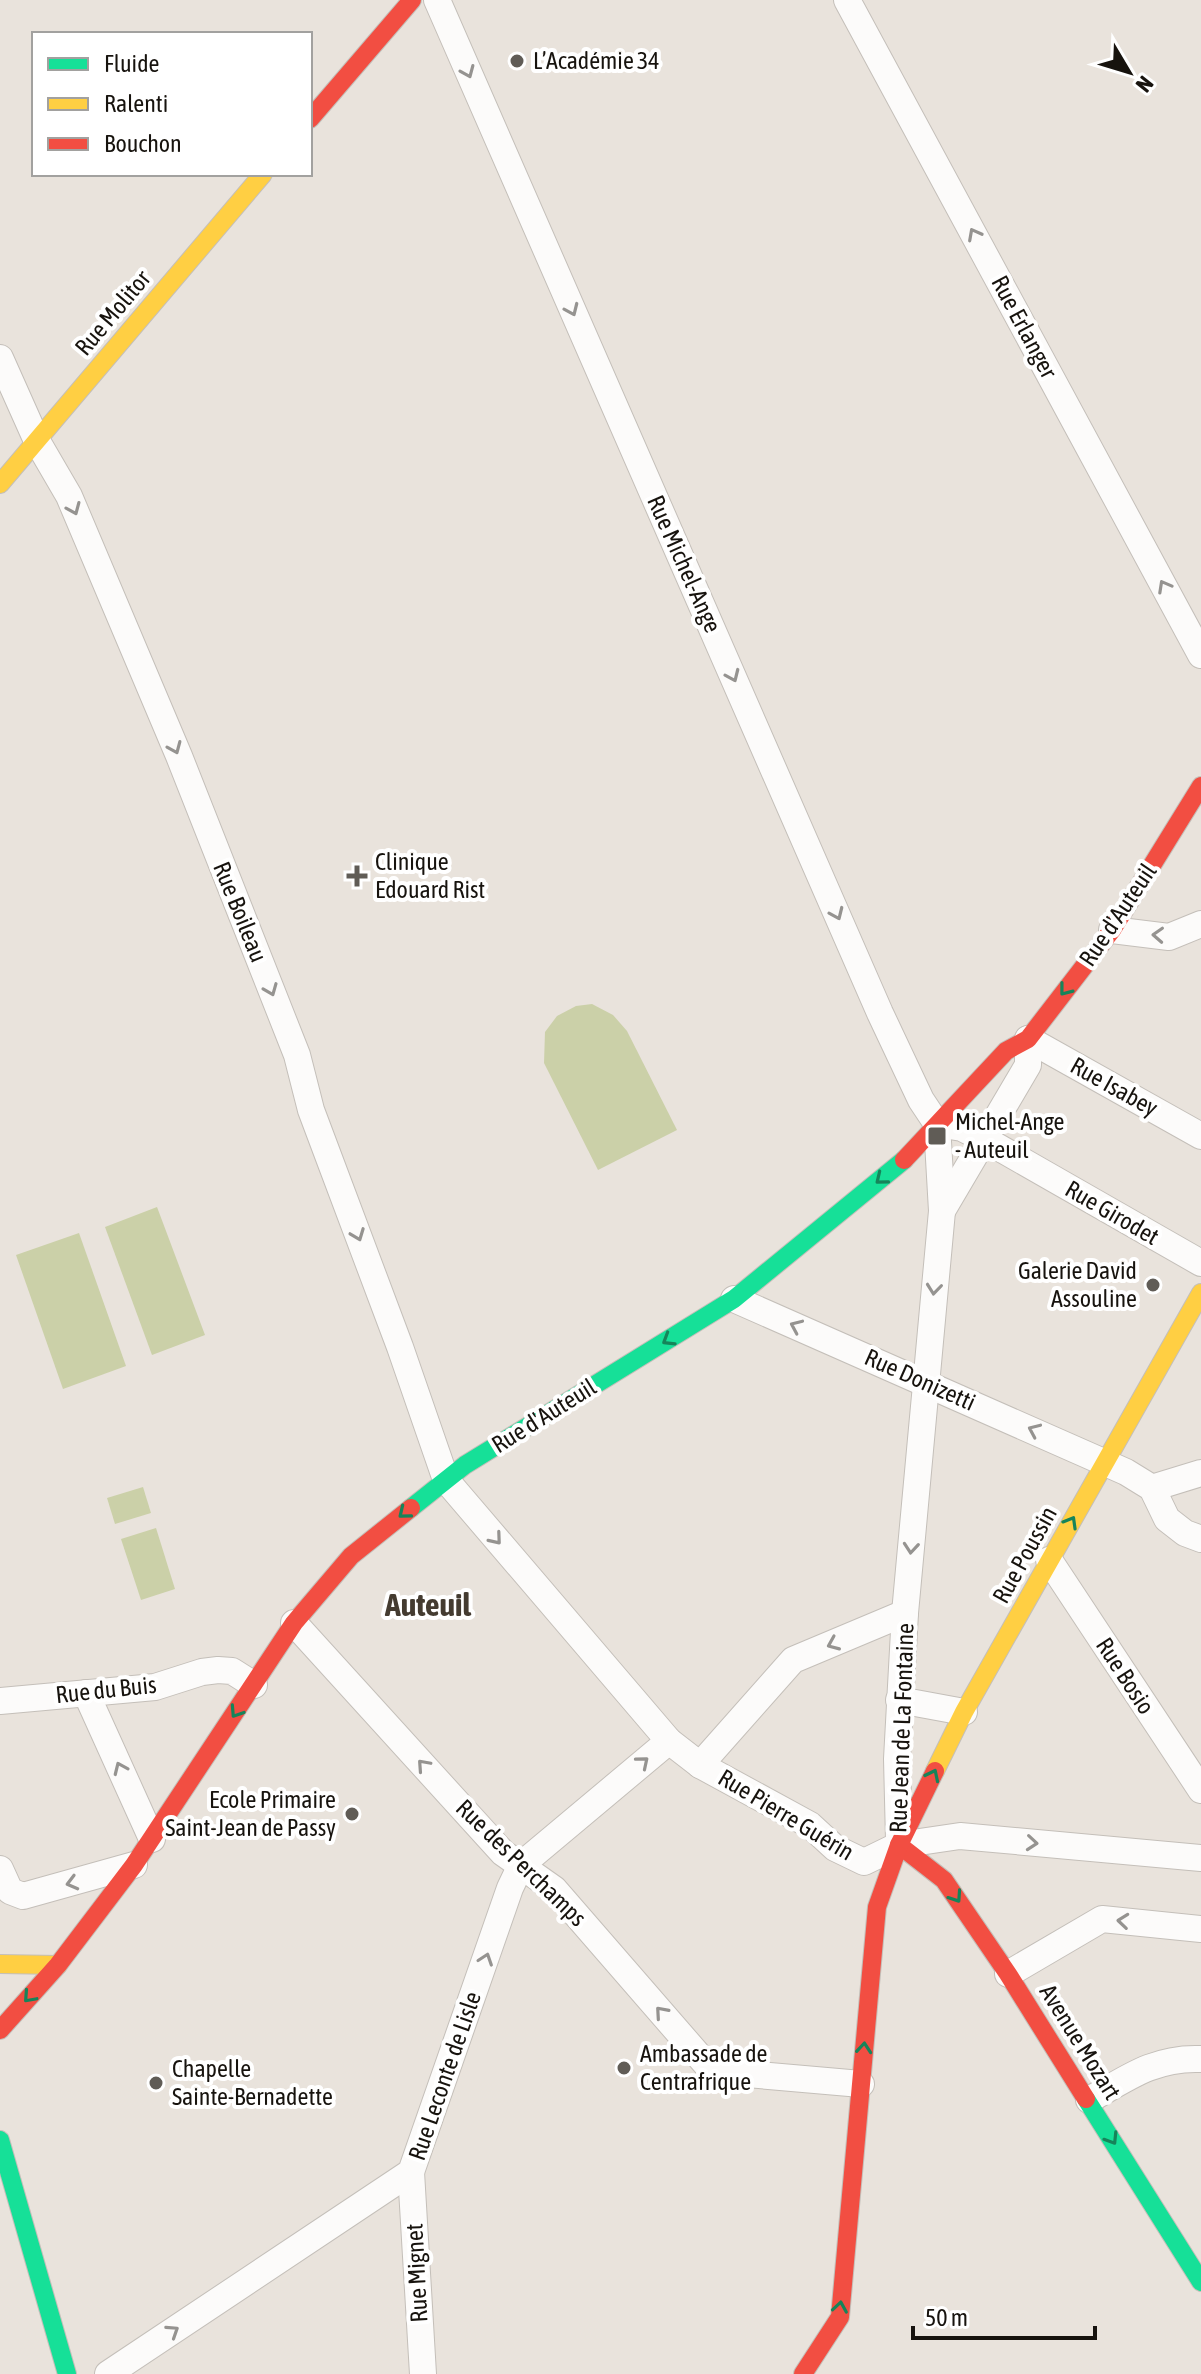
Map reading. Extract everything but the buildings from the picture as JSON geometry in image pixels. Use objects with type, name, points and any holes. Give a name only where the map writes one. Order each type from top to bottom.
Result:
[{"type":"street","points":[[312,117],[412,0]]},
{"type":"street","name":"Rue Michel-Ange","points":[[437,0],[880,1013],[921,1100],[937,1124]]},
{"type":"street","name":"Rue Erlanger","points":[[847,0],[1201,655]]},
{"type":"street","name":"Rue Molitor","points":[[0,484],[261,176]]},
{"type":"street","name":"Rue Boileau","points":[[0,358],[37,441],[69,496],[179,756],[297,1055],[311,1110],[446,1480]]},
{"type":"street","name":"Rue d'Auteuil","points":[[0,2030],[58,1965],[134,1865],[294,1623],[351,1556],[465,1465],[734,1299],[901,1163],[1006,1051],[1028,1039],[1112,930],[1201,786]]},
{"type":"street","points":[[1112,930],[1169,937],[1201,924]]},
{"type":"street","name":"Rue d'Auteuil","points":[[942,1211],[1028,1065],[1028,1039]]},
{"type":"street","name":"Rue Isabey","points":[[1028,1039],[1201,1136]]},
{"type":"street","name":"Rue Girodet","points":[[937,1124],[962,1128],[984,1139],[1201,1263]]},
{"type":"street","name":"Rue Jean de La Fontaine","points":[[803,2374],[840,2317],[877,1907],[899,1845],[899,1700],[942,1211],[937,1124]]},
{"type":"street","name":"Rue Poussin","points":[[899,1845],[964,1712],[1201,1293]]},
{"type":"street","name":"Rue Donizetti","points":[[734,1299],[1106,1461],[1144,1482]]},
{"type":"street","points":[[1201,1473],[1144,1482],[1167,1519],[1185,1533],[1201,1539]]},
{"type":"street","name":"Rue Pierre Guérin","points":[[446,1480],[669,1741],[700,1765],[810,1825],[835,1848],[864,1862],[899,1845],[960,1836],[1201,1858]]},
{"type":"street","name":"Rue Bosio","points":[[1049,1560],[1201,1790]]},
{"type":"street","points":[[700,1765],[793,1660],[905,1613]]},
{"type":"street","name":"Rue des Perchamps","points":[[294,1623],[503,1853],[554,1889],[712,2071],[861,2084]]},
{"type":"street","name":"Rue du Buis","points":[[0,1701],[155,1687],[218,1670],[232,1671],[254,1685]]},
{"type":"street","points":[[86,1693],[152,1839]]},
{"type":"street","points":[[899,1700],[964,1712]]},
{"type":"street","name":"Rue Leconte de Lisle","points":[[108,2374],[411,2172],[510,1888],[521,1865],[669,1741]]},
{"type":"street","name":"Avenue Mozart","points":[[899,1845],[944,1880],[1089,2100],[1201,2282]]},
{"type":"street","points":[[5,1880],[23,1896],[134,1865]]},
{"type":"street","points":[[1008,1974],[1102,1919],[1201,1929]]},
{"type":"street","points":[[0,1964],[58,1965]]},
{"type":"street","points":[[1089,2100],[1149,2065],[1182,2058],[1201,2059]]},
{"type":"street","points":[[0,2140],[67,2374]]},
{"type":"street","name":"Rue Mignet","points":[[411,2172],[423,2374]]},
{"type":"green space","points":[[592,1004],[613,1015],[627,1031],[677,1130],[598,1170],[544,1063],[545,1032],[557,1016],[576,1006]]},
{"type":"green space","points":[[157,1207],[205,1335],[152,1355],[105,1227]]},
{"type":"green space","points":[[79,1233],[126,1366],[63,1389],[16,1255]]},
{"type":"green space","points":[[143,1487],[151,1513],[115,1524],[107,1498]]},
{"type":"green space","points":[[156,1528],[175,1589],[141,1600],[121,1539]]},
{"type":"traffic: fast","points":[[411,1508],[465,1465],[734,1299],[904,1160]]},
{"type":"traffic: fast","points":[[1086,2099],[1201,2282]]},
{"type":"traffic: fast","points":[[0,2140],[67,2374]]},
{"type":"traffic: slow","points":[[0,484],[261,176]]},
{"type":"traffic: slow","points":[[935,1771],[964,1712],[1201,1293]]},
{"type":"traffic: slow","points":[[0,1964],[58,1965]]},
{"type":"traffic: jam","points":[[312,117],[412,0]]},
{"type":"traffic: jam","points":[[904,1160],[1006,1051],[1028,1039],[1112,930],[1201,786]]},
{"type":"traffic: jam","points":[[0,2030],[58,1965],[134,1865],[294,1623],[351,1556],[411,1508]]},
{"type":"traffic: jam","points":[[803,2374],[840,2317],[877,1907],[899,1845],[935,1771]]},
{"type":"traffic: jam","points":[[899,1845],[944,1880],[1008,1974],[1086,2099]]},
{"type":"place","name":"L’Académie 34","points":[[517,61]]},
{"type":"place","name":"Clinique Edouard Rist","points":[[357,876]]},
{"type":"place","name":"Michel-Ange - Auteuil","points":[[937,1136]]},
{"type":"place","name":"Galerie David Assouline","points":[[1153,1285]]},
{"type":"place","name":"Ecole Primaire Saint-Jean de Passy","points":[[352,1814]]},
{"type":"place","name":"Ambassade de Centrafrique","points":[[624,2068]]},
{"type":"place","name":"Chapelle Sainte-Bernadette","points":[[156,2083]]},
{"type":"district","name":"Auteuil","points":[[428,1605]]}]
